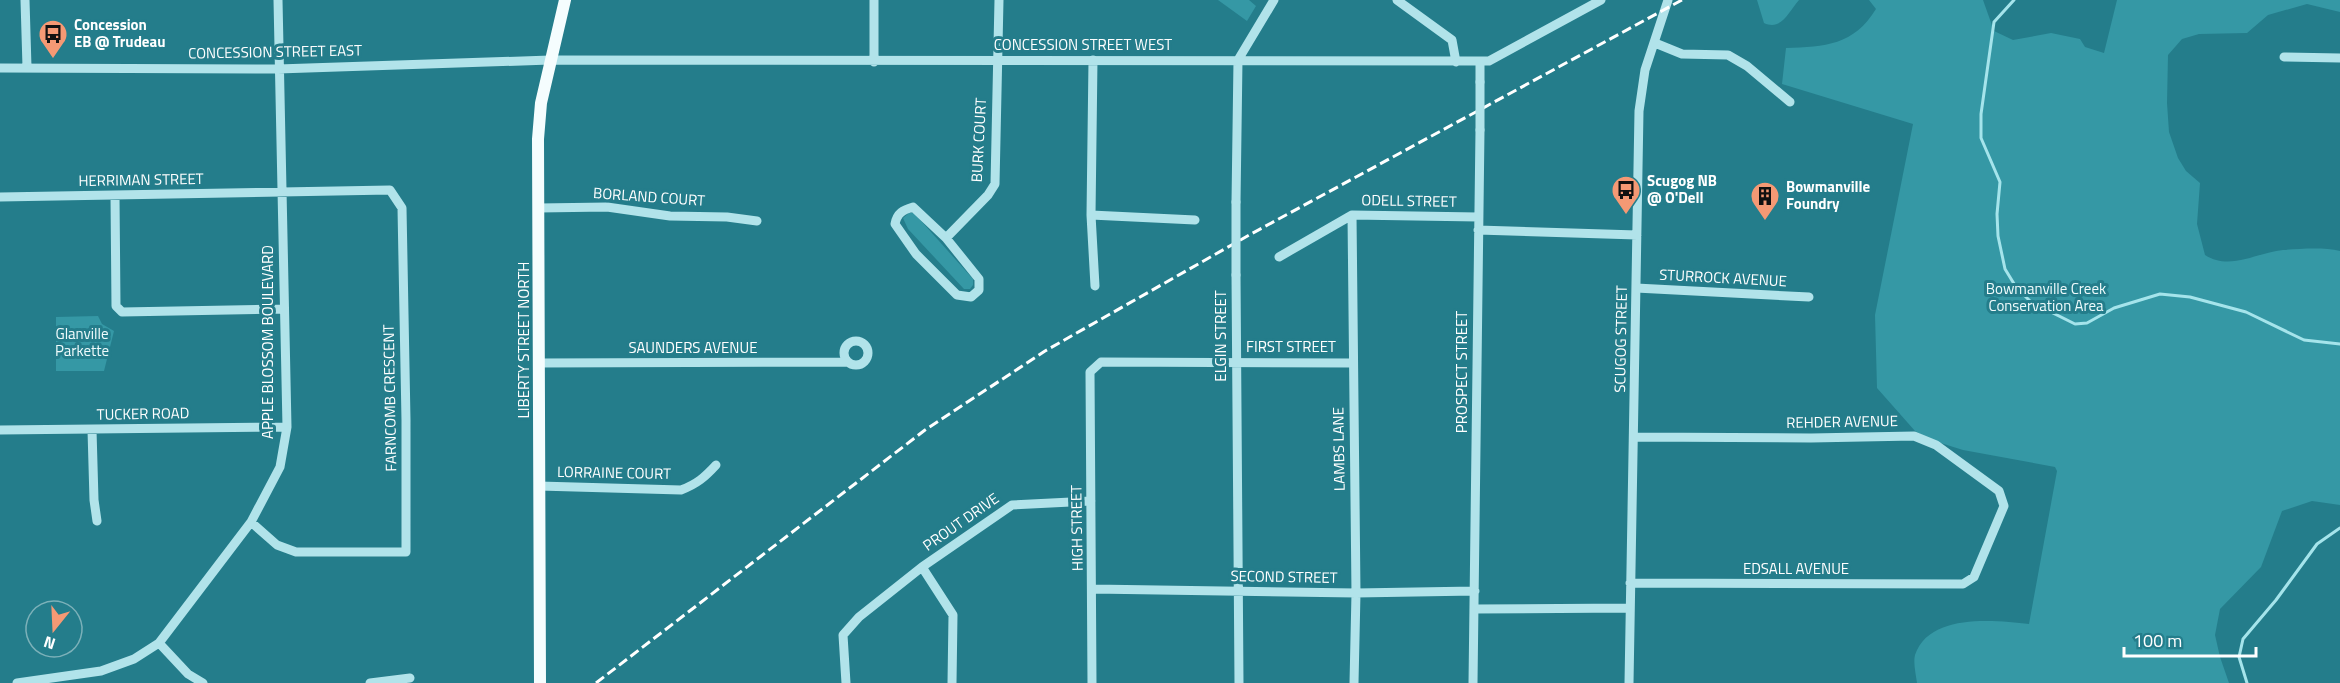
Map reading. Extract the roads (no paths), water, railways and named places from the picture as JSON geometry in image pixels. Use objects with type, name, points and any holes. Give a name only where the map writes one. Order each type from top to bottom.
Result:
[{"type":"main road","name":"LIBERTY STREET NORTH","points":[[540,683],[538,139],[541,103],[565,0]]},
{"type":"street","points":[[25,0],[27,67]]},
{"type":"street","name":"APPLE BLOSSOM BOULEVARD","points":[[17,683],[111,668],[134,659],[159,643],[251,522],[280,467],[286,427],[278,0]]},
{"type":"street","points":[[874,0],[874,62]]},
{"type":"street","name":"BURK COURT","points":[[946,238],[988,195],[995,184],[999,0]]},
{"type":"street","points":[[1238,60],[1274,0]]},
{"type":"street","points":[[1397,0],[1452,40],[1456,62]]},
{"type":"street","name":"CONCESSION STREET WEST","points":[[550,60],[1489,61],[1601,0]]},
{"type":"street","name":"SCUGOG STREET","points":[[1629,683],[1639,111],[1645,70],[1668,0]]},
{"type":"street","points":[[1655,43],[1682,54],[1728,55],[1747,66],[1790,102]]},
{"type":"street","points":[[2284,57],[2340,58]]},
{"type":"street","name":"CONCESSION STREET EAST","points":[[0,68],[278,69],[550,60]]},
{"type":"street","points":[[1093,60],[1091,215],[1095,286]]},
{"type":"street","name":"ELGIN STREET","points":[[1238,60],[1235,362],[1239,683]]},
{"type":"street","name":"PROSPECT STREET","points":[[1473,683],[1480,61]]},
{"type":"street","name":"FARNCOMB CRESCENT","points":[[251,522],[277,545],[296,552],[406,552],[402,208],[390,190],[282,192]]},
{"type":"street","name":"HERRIMAN STREET","points":[[0,197],[282,192]]},
{"type":"street","points":[[115,196],[116,306],[122,312],[284,309]]},
{"type":"street","name":"BORLAND COURT","points":[[539,208],[607,207],[670,216],[727,217],[757,221]]},
{"type":"street","points":[[913,207],[946,238],[979,279],[979,290],[971,297],[957,295],[916,254],[895,224],[896,216],[903,210],[913,207]]},
{"type":"street","points":[[1091,215],[1195,220]]},
{"type":"street","name":"ODELL STREET","points":[[1279,257],[1352,215],[1478,217]]},
{"type":"street","name":"LAMBS LANE","points":[[1352,215],[1356,593],[1354,683]]},
{"type":"street","points":[[1478,230],[1637,235]]},
{"type":"street","name":"STURROCK AVENUE","points":[[1636,288],[1809,297]]},
{"type":"street","name":"SAUNDERS AVENUE","points":[[539,363],[848,362]]},
{"type":"street","name":"FIRST STREET","points":[[1090,372],[1101,362],[1352,363]]},
{"type":"street","name":"HIGH STREET","points":[[1090,372],[1092,683]]},
{"type":"street","name":"TUCKER ROAD","points":[[0,430],[286,427]]},
{"type":"street","points":[[92,430],[94,500],[98,521]]},
{"type":"street","name":"REHDER AVENUE","points":[[1634,437],[1914,436],[1936,445],[1999,491],[2004,506],[1974,577],[1963,584]]},
{"type":"street","name":"LORRAINE COURT","points":[[539,486],[681,490],[700,481],[716,465]]},
{"type":"street","name":"PROUT DRIVE","points":[[846,683],[843,635],[859,617],[922,567],[1012,505],[1091,501]]},
{"type":"street","name":"PROUT DRIVE","points":[[922,567],[953,615],[952,683]]},
{"type":"street","name":"EDSALL AVENUE","points":[[1630,584],[1963,584]]},
{"type":"street","name":"SECOND STREET","points":[[1093,589],[1356,593],[1475,591]]},
{"type":"street","points":[[1475,609],[1629,608]]},
{"type":"street","points":[[159,643],[188,674],[203,683]]},
{"type":"street","points":[[370,683],[410,678]]},
{"type":"waterway","points":[[2014,0],[1994,22],[1981,114],[1981,138],[2000,182],[1997,214],[1998,236],[2005,269],[2016,287],[2031,302],[2075,324],[2087,323],[2114,308],[2160,294],[2190,297],[2246,312],[2304,340],[2340,344]]},
{"type":"waterway","points":[[2247,683],[2239,657],[2243,639],[2276,600],[2317,544],[2340,528]]},
{"type":"railway","points":[[596,683],[925,430],[1045,351],[1251,234],[1682,0]]},
{"type":"place","name":"Concession EB @ Trudeau","points":[[53,60]]},
{"type":"place","name":"Scugog NB @ O'Dell","points":[[1626,216]]},
{"type":"place","name":"Bowmanville Foundry","points":[[1765,222]]},
{"type":"park label","name":"Bowmanville Creek Conservation Area","points":[[2046,298]]},
{"type":"park label","name":"Glanville Parkette","points":[[82,342]]}]
